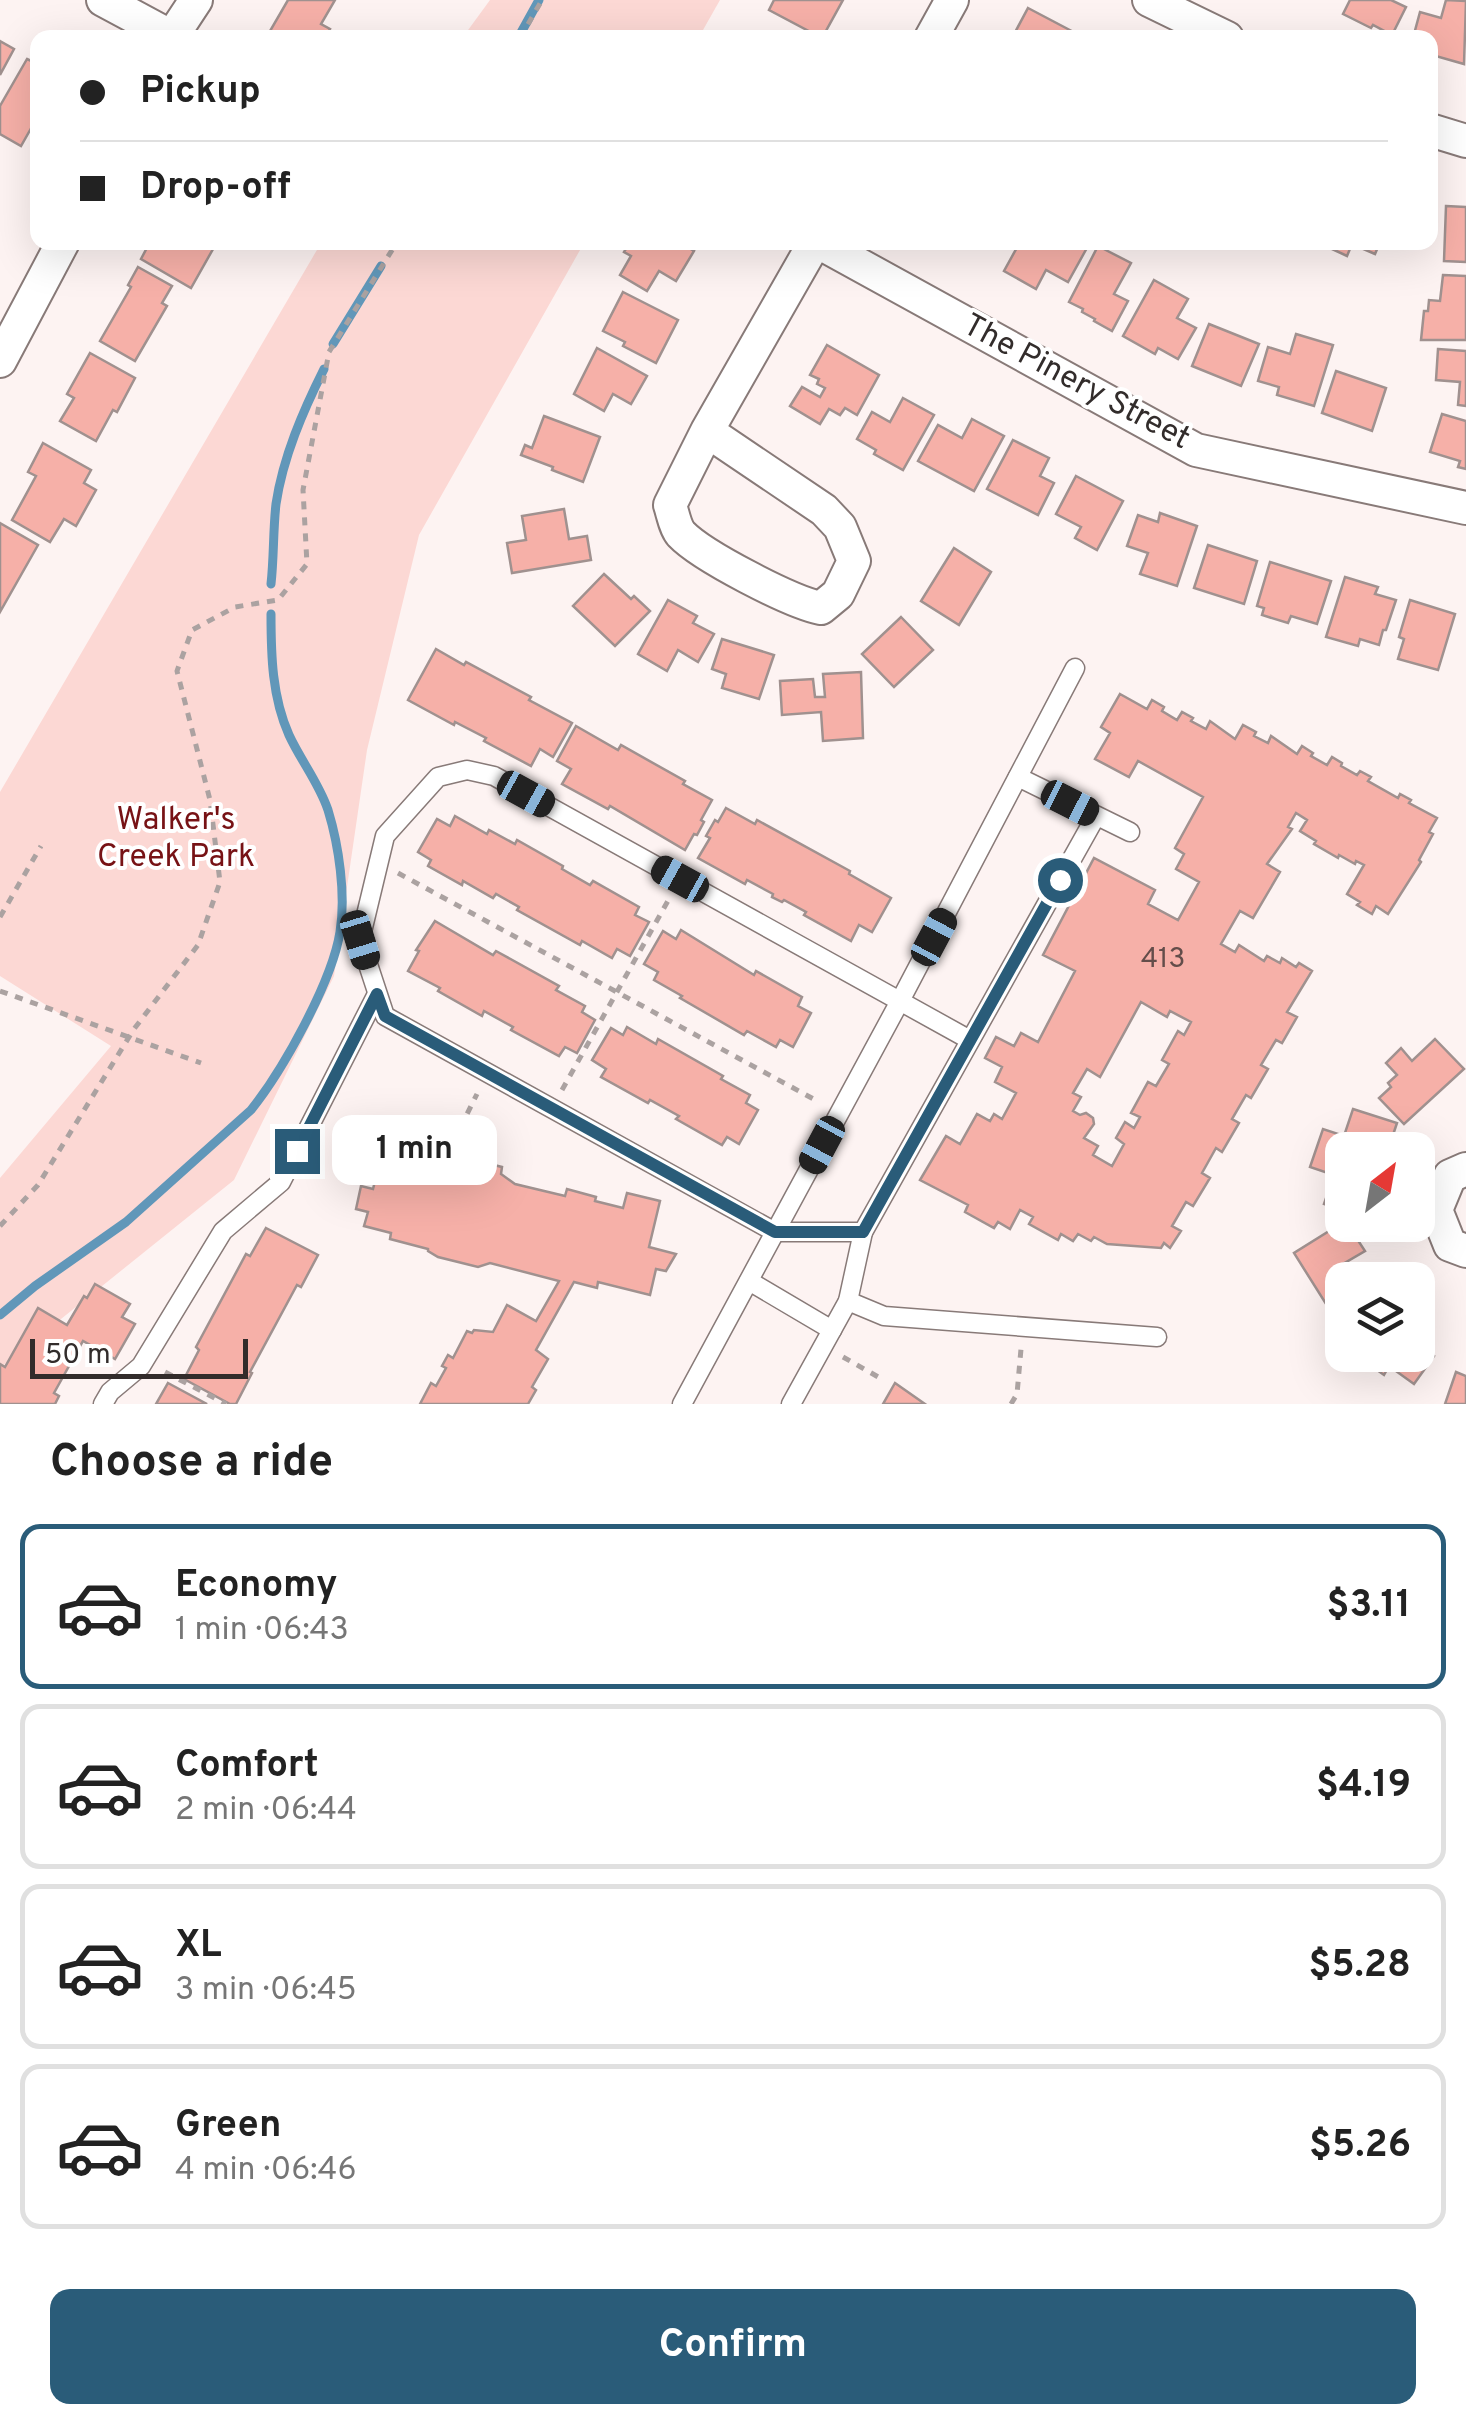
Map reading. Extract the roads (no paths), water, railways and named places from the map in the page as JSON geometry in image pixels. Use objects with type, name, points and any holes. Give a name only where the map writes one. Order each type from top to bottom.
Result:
[{"type":"street","points":[[103,0],[158,30]]},
{"type":"street","points":[[176,30],[196,0]]},
{"type":"street","points":[[935,30],[952,0]]},
{"type":"street","points":[[1149,0],[1211,30]]},
{"type":"street","points":[[1438,132],[1466,141]]},
{"type":"street","points":[[0,361],[58,250]]},
{"type":"street","points":[[707,431],[824,510],[840,527],[854,561],[838,594],[822,608],[803,604],[704,552],[678,531],[670,504],[707,431],[812,250]]},
{"type":"street","name":"The Pinery Street","points":[[832,250],[1196,450],[1466,508]]},
{"type":"street","points":[[1466,1169],[1450,1176],[1436,1210],[1450,1245],[1466,1251]]},
{"type":"lane","points":[[682,1404],[1075,668]]},
{"type":"lane","points":[[863,1232],[775,1232],[385,1016],[360,940],[385,836],[438,777],[468,770],[494,776],[970,1040]]},
{"type":"lane","points":[[1018,777],[1130,832]]},
{"type":"lane","points":[[791,1404],[848,1301],[863,1232],[1096,816]]},
{"type":"lane","points":[[103,1404],[110,1392],[141,1366],[223,1231],[281,1182],[377,994]]},
{"type":"lane","points":[[748,1281],[828,1338]]},
{"type":"lane","points":[[848,1301],[884,1316],[1158,1337]]},
{"type":"waterway","points":[[522,30],[539,0]]},
{"type":"waterway","points":[[333,344],[381,266]]},
{"type":"waterway","points":[[271,584],[276,504],[284,469],[301,418],[324,369]]},
{"type":"waterway","points":[[0,1315],[126,1222],[251,1110],[291,1049],[327,975],[342,918],[338,855],[324,800],[289,735],[279,706],[271,614]]},
{"type":"park label","name":"Walker's Creek Park","points":[[176,840]]}]
